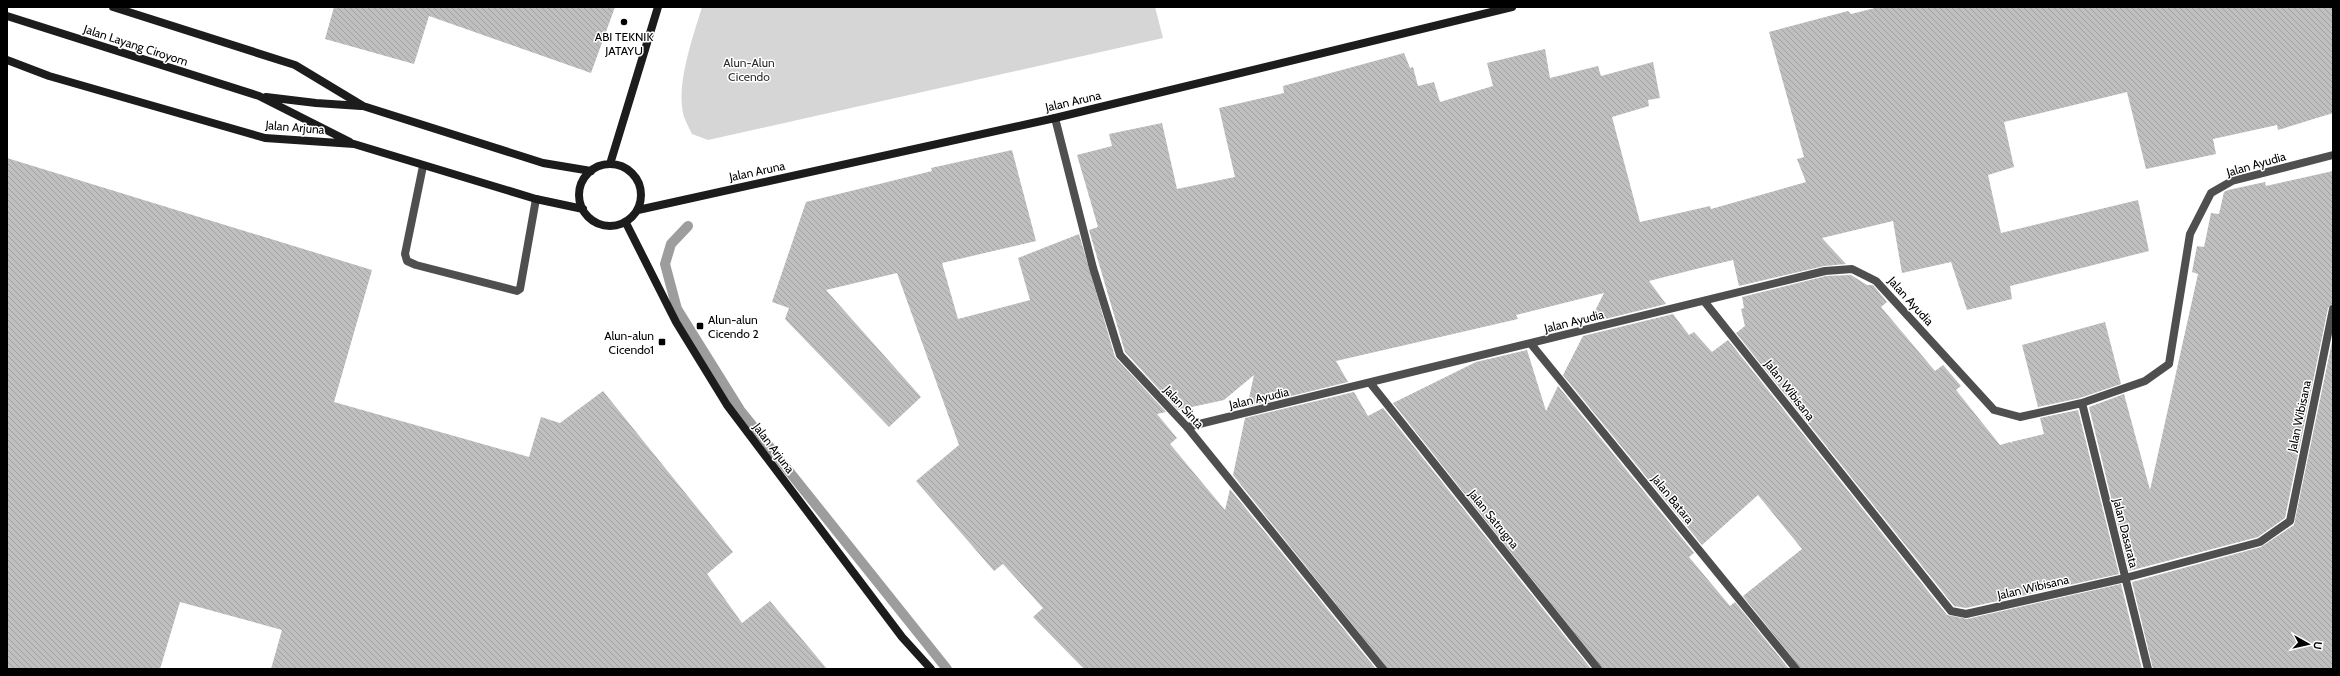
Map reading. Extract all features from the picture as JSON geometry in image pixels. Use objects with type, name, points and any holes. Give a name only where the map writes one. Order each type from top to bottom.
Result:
[{"type":"main road","points":[[114,7],[295,65],[362,106],[543,163],[591,171],[610,164],[626,168],[637,179],[642,194],[638,210],[626,223],[614,226],[601,225],[590,219],[582,209],[579,199],[580,187],[591,171]]},
{"type":"main road","points":[[610,164],[658,7]]},
{"type":"main road","name":"Jalan Aruna","points":[[638,210],[1055,118],[1512,7]]},
{"type":"main road","name":"Jalan Layang Ciroyom","points":[[7,16],[259,96],[354,144]]},
{"type":"main road","name":"Jalan Arjuna","points":[[7,60],[49,76],[265,138],[354,144],[536,199],[582,209]]},
{"type":"main road","name":"Jalan Layang Ciroyom","points":[[259,96],[316,103],[362,106]]},
{"type":"main road","name":"Jalan Arjuna","points":[[626,223],[676,322],[727,405],[902,638],[931,669]]},
{"type":"street","name":"Jalan Sinta","points":[[1055,118],[1093,268],[1120,355],[1187,427],[1383,669]]},
{"type":"street","name":"Jalan Ayudia","points":[[1187,427],[1371,384],[1825,271],[1852,270],[1876,281],[1994,410],[2020,417],[2082,403],[2145,381],[2169,364],[2190,234],[2210,194],[2232,181],[2333,155]]},
{"type":"street","points":[[423,166],[405,254],[407,262],[416,265],[517,291],[520,290],[536,199]]},
{"type":"street","name":"Jalan Wibisana","points":[[1704,301],[1951,611],[1966,614],[2125,578],[2260,542],[2290,522],[2333,309]]},
{"type":"street","name":"Jalan Batara","points":[[1531,344],[1796,669]]},
{"type":"street","name":"Jalan Satrugna","points":[[1371,384],[1598,669]]},
{"type":"street","name":"Jalan Dasarata","points":[[2082,403],[2148,669]]},
{"type":"green space","name":"Alun-Alun Cicendo","points":[[702,7],[1155,7],[1163,38],[708,140],[692,134],[684,117],[682,105],[683,76]]},
{"type":"building","points":[[334,7],[615,7],[591,73],[429,16],[414,64],[325,39]]},
{"type":"building","points":[[1879,7],[2333,7],[2333,113],[2278,130],[2277,125],[2213,139],[2216,154],[2146,169],[2127,92],[2004,122],[2014,167],[1988,175],[2001,233],[2138,200],[2149,251],[2010,286],[2012,299],[1967,310],[1951,262],[1902,273],[1893,221],[1822,238],[1846,264],[1824,266],[1739,286],[1733,260],[1649,281],[1666,304],[1589,323],[1604,293],[1516,315],[1518,319],[1336,361],[1348,382],[1247,407],[1254,375],[1224,400],[1178,410],[1125,352],[1089,230],[1098,227],[1077,155],[1112,146],[1109,134],[1162,123],[1177,189],[1235,177],[1219,108],[1284,93],[1283,86],[1404,53],[1410,68],[1413,67],[1418,86],[1434,82],[1440,102],[1493,86],[1487,63],[1545,49],[1550,78],[1598,66],[1601,76],[1653,62],[1660,98],[1648,100],[1649,106],[1612,117],[1640,222],[1710,206],[1711,209],[1806,182],[1797,159],[1804,157],[1769,32],[1848,11],[1851,14]]},
{"type":"building","points":[[1012,150],[1036,241],[942,263],[958,319],[1030,300],[1018,258],[1079,234],[1115,357],[1166,412],[1157,414],[1177,438],[1170,444],[1225,510],[1230,489],[1376,669],[1084,669],[1033,617],[1043,608],[1003,564],[994,571],[916,481],[959,445],[897,273],[826,290],[921,397],[889,427],[785,319],[789,308],[772,302],[806,202],[932,171],[931,168]]},
{"type":"building","points":[[7,158],[372,270],[334,402],[529,457],[541,417],[560,423],[603,391],[733,552],[707,574],[742,623],[770,601],[827,669],[271,669],[282,630],[180,602],[160,669],[7,669]]},
{"type":"building","points":[[2333,171],[2333,304],[2328,308],[2285,518],[2258,537],[2129,571],[2089,407],[2124,394],[2150,490],[2198,274],[2192,272],[2197,246],[2204,247],[2211,213],[2219,214],[2224,192],[2228,190],[2265,182],[2266,186]]},
{"type":"building","points":[[1851,275],[1867,285],[1873,285],[1887,302],[1881,307],[1935,371],[1943,365],[1961,386],[1956,390],[2000,445],[2010,442],[2012,444],[2011,442],[2044,434],[2040,418],[2078,410],[2119,574],[1966,608],[1954,606],[1736,333],[1745,326],[1741,309],[1744,308],[1742,297],[1826,276]]},
{"type":"building","points":[[1673,314],[1689,335],[1694,332],[1712,352],[1728,340],[1947,615],[1967,619],[2121,584],[2142,669],[1801,669],[1743,596],[1802,549],[1758,495],[1702,545],[1563,375],[1583,336]]},
{"type":"building","points":[[2105,322],[2121,384],[2080,398],[2038,407],[2022,345]]},
{"type":"building","points":[[2333,337],[2333,669],[2153,669],[2132,582],[2261,547],[2294,525]]},
{"type":"building","points":[[1527,350],[1546,411],[1558,386],[1694,553],[1689,557],[1730,606],[1735,602],[1789,669],[1603,669],[1393,403],[1476,362]]},
{"type":"building","points":[[1354,392],[1368,416],[1383,408],[1591,669],[1388,669],[1233,475],[1245,418]]},
{"type":"waterway","points":[[688,226],[671,244],[665,264],[677,309],[740,410],[947,669]]},
{"type":"place","name":"ABI TEKNIK JATAYU","points":[[624,22]]},
{"type":"place","name":"Alun-alun Cicendo 2","points":[[700,326]]},
{"type":"place","name":"Alun-alun Cicendo1","points":[[662,342]]}]
